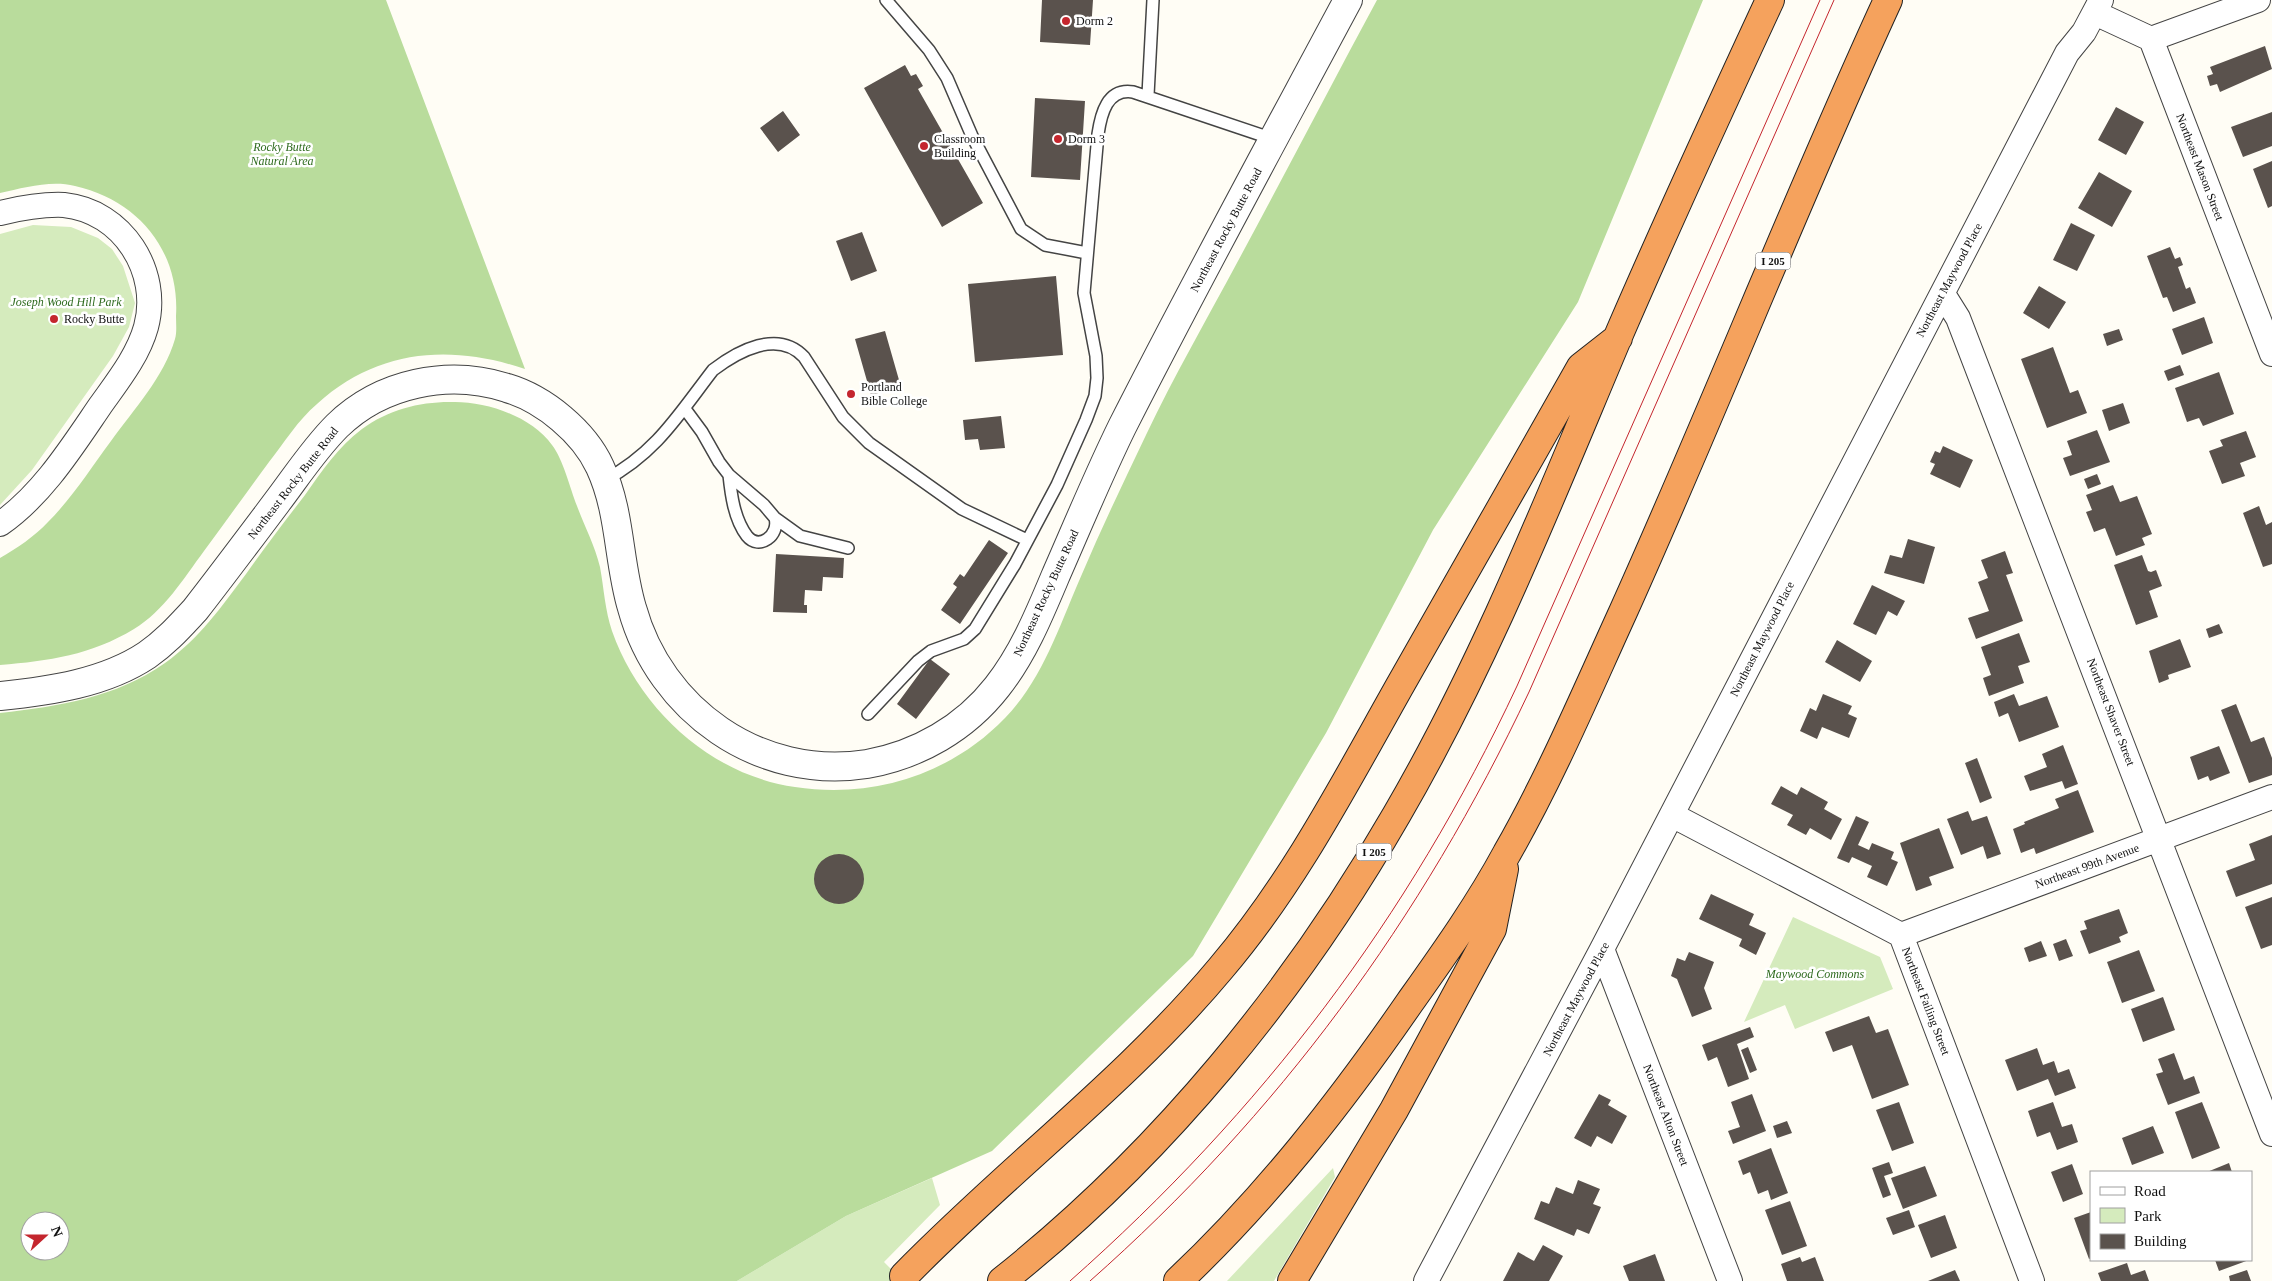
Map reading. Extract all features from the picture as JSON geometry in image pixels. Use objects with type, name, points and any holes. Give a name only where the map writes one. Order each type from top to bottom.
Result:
[{"type":"highway","name":"I 205","points":[[1002,1281],[1054,1237],[1125,1170],[1213,1076],[1299,965],[1346,896],[1398,813],[1459,698],[1527,553],[1663,233],[1770,0]]},
{"type":"highway","name":"I 205","points":[[1178,1281],[1230,1228],[1306,1145],[1352,1085],[1447,949],[1506,855],[1574,720],[1658,533],[1819,151],[1888,0]]},
{"type":"highway","points":[[904,1276],[978,1203],[1149,1048],[1223,966],[1260,918],[1292,871],[1354,771],[1401,684],[1581,367],[1618,337]]},
{"type":"highway","points":[[1292,1281],[1394,1110],[1492,929],[1506,855]]},
{"type":"street","name":"Northeast Rocky Butte Road","points":[[0,696],[63,686],[96,678],[133,663],[159,646],[195,610],[327,436],[365,404],[394,390],[431,381],[480,381],[515,390],[545,408],[575,432],[595,458],[605,480],[615,518],[626,583],[639,631],[659,671],[671,688],[696,714],[740,743],[781,759],[804,764],[826,766],[868,764],[928,744],[966,719],[981,705],[996,688],[1018,654],[1036,621],[1121,430],[1348,0]]},
{"type":"street","points":[[2098,6],[2152,39],[2258,0]]},
{"type":"street","name":"Northeast Maywood Place","points":[[1428,1280],[1672,815],[2067,53],[2084,32],[2098,6]]},
{"type":"street","name":"Northeast Mason Street","points":[[2152,39],[2272,354]]},
{"type":"street","points":[[0,213],[34,206],[65,206],[96,215],[110,223],[133,246],[139,259],[149,291],[149,309],[142,340],[118,381],[42,485],[24,504],[0,524]]},
{"type":"street","name":"Northeast Shaver Street","points":[[1943,294],[1958,318],[2272,1134]]},
{"type":"street","name":"Northeast 99th Avenue","points":[[1902,935],[2272,797]]},
{"type":"street","name":"Northeast Failing Street","points":[[1672,815],[1902,935],[2032,1281]]},
{"type":"street","name":"Northeast Alton Street","points":[[1602,949],[1730,1281]]},
{"type":"lane","points":[[886,0],[929,50],[947,78],[972,136],[1021,229],[1045,245],[1087,252]]},
{"type":"lane","points":[[1148,95],[1153,0]]},
{"type":"lane","points":[[868,714],[918,661],[931,651],[964,639],[975,629],[993,603],[1057,485],[1095,396],[1097,378],[1096,356],[1084,293],[1094,163],[1101,113],[1109,100],[1117,94],[1126,91],[1148,95],[1274,139]]},
{"type":"lane","points":[[605,480],[628,468],[654,446],[714,370],[735,355],[761,345],[787,345],[797,349],[804,357],[843,417],[869,443],[962,509],[1027,540]]},
{"type":"lane","points":[[685,409],[702,432],[719,462],[775,518],[800,536],[848,548]]},
{"type":"lane","points":[[729,474],[734,504],[746,535],[755,541],[770,538],[776,528],[775,518]]},
{"type":"green space","name":"Rocky Butte Natural Area","points":[[0,0],[386,0],[525,369],[469,356],[416,356],[390,362],[365,372],[340,386],[304,417],[181,583],[164,604],[145,622],[118,638],[86,651],[53,659],[0,665],[0,558],[37,533],[73,493],[156,380],[170,353],[175,339],[176,328],[175,292],[171,270],[151,232],[136,216],[118,203],[98,193],[66,184],[37,185],[0,193]]},
{"type":"green space","points":[[1377,0],[1703,0],[1578,302],[1433,530],[1326,733],[1193,956],[992,1151],[846,1216],[737,1281],[0,1281],[0,713],[65,703],[107,692],[127,685],[165,663],[189,643],[209,622],[324,468],[353,436],[372,422],[395,411],[430,403],[468,403],[495,408],[521,419],[543,435],[556,451],[598,559],[612,631],[624,660],[660,712],[682,734],[708,753],[735,769],[764,780],[795,787],[824,790],[853,789],[881,785],[935,768],[960,755],[983,738],[1005,718],[1030,686],[1050,650],[1105,521],[1157,413]]},
{"type":"green space","name":"Joseph Wood Hill Park","points":[[33,225],[71,227],[98,238],[112,249],[123,266],[135,303],[129,327],[113,356],[32,470],[0,505],[0,234]]},
{"type":"green space","name":"Maywood Commons","points":[[1793,917],[1880,957],[1893,989],[1795,1029],[1785,1005],[1744,1022]]},
{"type":"green space","points":[[1333,1168],[1335,1177],[1274,1281],[1227,1281]]},
{"type":"green space","points":[[932,1178],[940,1205],[884,1262],[903,1281],[737,1281],[846,1216]]},
{"type":"building","name":"Dorm 2","points":[[1042,0],[1093,0],[1090,45],[1040,42]]},
{"type":"building","points":[[2265,46],[2272,69],[2220,92],[2217,84],[2210,86],[2207,76],[2213,74],[2210,67]]},
{"type":"building","name":"Classroom Building","points":[[905,65],[911,76],[916,74],[923,86],[918,89],[983,203],[942,227],[864,88]]},
{"type":"building","name":"Dorm 3","points":[[1035,98],[1085,101],[1080,180],[1031,177]]},
{"type":"building","points":[[2116,107],[2144,122],[2126,155],[2098,140]]},
{"type":"building","points":[[783,111],[800,135],[778,152],[760,128]]},
{"type":"building","points":[[2272,112],[2272,146],[2243,157],[2231,127]]},
{"type":"building","points":[[2272,161],[2272,206],[2268,208],[2253,169]]},
{"type":"building","points":[[2099,172],[2132,191],[2112,227],[2078,208]]},
{"type":"building","points":[[2071,223],[2095,235],[2077,271],[2053,260]]},
{"type":"building","points":[[862,232],[877,271],[851,281],[836,241]]},
{"type":"building","points":[[2170,247],[2175,259],[2180,257],[2183,265],[2178,267],[2186,289],[2190,287],[2196,303],[2173,312],[2167,297],[2163,298],[2147,256]]},
{"type":"building","points":[[1056,276],[1063,355],[975,362],[968,284]]},
{"type":"building","points":[[2039,286],[2066,302],[2049,329],[2023,313]]},
{"type":"building","points":[[2204,317],[2213,343],[2182,355],[2172,329]]},
{"type":"building","points":[[2119,329],[2123,340],[2107,346],[2103,334]]},
{"type":"building","points":[[885,331],[901,387],[871,395],[855,339]]},
{"type":"building","points":[[2053,347],[2070,393],[2078,390],[2087,413],[2047,428],[2021,359]]},
{"type":"building","points":[[2180,365],[2184,375],[2168,381],[2164,371]]},
{"type":"building","points":[[2219,372],[2234,414],[2203,426],[2199,418],[2187,422],[2175,388]]},
{"type":"building","points":[[2123,403],[2130,423],[2109,431],[2102,410]]},
{"type":"building","points":[[1001,416],[1005,448],[980,450],[978,439],[965,440],[963,420]]},
{"type":"building","points":[[2097,430],[2110,462],[2070,476],[2063,458],[2072,455],[2067,441]]},
{"type":"building","points":[[2246,431],[2256,457],[2240,463],[2245,476],[2222,484],[2209,451],[2223,446],[2220,440]]},
{"type":"building","points":[[1943,446],[1973,460],[1960,488],[1930,474],[1935,464],[1930,462],[1935,451],[1940,453]]},
{"type":"building","points":[[2097,474],[2101,484],[2088,489],[2084,479]]},
{"type":"building","points":[[2113,485],[2120,502],[2137,496],[2152,534],[2142,538],[2145,545],[2116,556],[2105,528],[2094,532],[2086,512],[2092,510],[2086,495]]},
{"type":"building","points":[[2259,506],[2266,525],[2272,522],[2272,564],[2263,567],[2243,513]]},
{"type":"building","points":[[1908,539],[1935,547],[1924,584],[1884,573],[1890,555],[1902,558]]},
{"type":"building","points":[[989,540],[1008,553],[960,624],[941,610],[957,587],[953,584],[960,574],[964,577]]},
{"type":"building","points":[[2005,551],[2013,573],[2006,575],[2023,621],[1976,639],[1968,618],[1989,611],[1978,582],[1988,578],[1981,560]]},
{"type":"building","points":[[776,554],[844,558],[843,578],[823,577],[822,591],[805,590],[804,605],[807,605],[807,613],[773,612]]},
{"type":"building","points":[[2142,555],[2148,571],[2156,570],[2162,586],[2149,591],[2158,617],[2136,625],[2114,565]]},
{"type":"building","points":[[1872,585],[1905,601],[1897,616],[1888,611],[1876,635],[1853,624]]},
{"type":"building","points":[[2219,624],[2223,633],[2209,638],[2206,629]]},
{"type":"building","points":[[2019,633],[2030,662],[2018,666],[2024,683],[1989,696],[1983,678],[1991,675],[1981,647]]},
{"type":"building","points":[[2180,639],[2191,667],[2168,675],[2169,679],[2159,683],[2149,651]]},
{"type":"building","points":[[1837,640],[1872,661],[1860,682],[1825,662]]},
{"type":"building","points":[[930,659],[950,674],[916,719],[897,704]]},
{"type":"building","points":[[1823,694],[1852,706],[1848,714],[1857,718],[1849,738],[1822,727],[1817,739],[1800,731],[1810,708],[1816,711]]},
{"type":"building","points":[[2014,694],[2019,706],[2047,696],[2059,727],[2019,742],[2008,713],[1999,717],[1994,702]]},
{"type":"building","points":[[2236,704],[2251,742],[2264,737],[2272,758],[2272,775],[2249,783],[2221,710]]},
{"type":"building","points":[[2063,745],[2078,784],[2065,789],[2062,781],[2030,791],[2024,776],[2047,767],[2042,754]]},
{"type":"building","points":[[2219,746],[2230,773],[2210,781],[2208,776],[2198,780],[2190,757]]},
{"type":"building","points":[[1977,758],[1992,798],[1980,803],[1965,763]]},
{"type":"building","points":[[1781,786],[1797,795],[1801,787],[1828,802],[1824,809],[1842,819],[1831,840],[1810,828],[1806,835],[1787,825],[1793,815],[1771,804]]},
{"type":"building","points":[[2078,790],[2094,832],[2036,854],[2034,848],[2021,853],[2013,829],[2025,824],[2024,822],[2059,808],[2055,799]]},
{"type":"building","points":[[1968,811],[1972,821],[1987,816],[2001,854],[1987,859],[1983,846],[1961,855],[1947,819]]},
{"type":"building","points":[[1856,816],[1869,822],[1858,845],[1869,850],[1872,843],[1894,852],[1891,859],[1898,862],[1887,886],[1867,877],[1872,866],[1852,857],[1849,863],[1837,858]]},
{"type":"building","points":[[1939,828],[1954,868],[1929,877],[1932,885],[1916,891],[1900,843]]},
{"type":"building","points":[[2272,835],[2272,884],[2236,897],[2226,871],[2255,860],[2249,844]]},
{"type":"building","points":[[834,854],[844,854],[857,861],[864,874],[864,884],[857,897],[844,904],[834,904],[825,900],[818,893],[814,884],[814,874],[818,865],[825,858]]},
{"type":"building","points":[[1711,894],[1754,914],[1749,925],[1766,933],[1756,955],[1739,946],[1742,939],[1699,919]]},
{"type":"building","points":[[2272,897],[2272,945],[2261,949],[2245,907]]},
{"type":"building","points":[[2119,909],[2128,933],[2119,937],[2121,942],[2089,954],[2080,931],[2087,929],[2084,921]]},
{"type":"building","points":[[2066,939],[2073,956],[2059,961],[2053,944]]},
{"type":"building","points":[[2041,941],[2047,956],[2029,962],[2024,948]]},
{"type":"building","points":[[2139,950],[2155,991],[2122,1003],[2107,962]]},
{"type":"building","points":[[1689,952],[1714,962],[1704,988],[1712,1009],[1692,1017],[1677,979],[1671,976],[1677,958],[1685,961]]},
{"type":"building","points":[[2163,997],[2175,1030],[2143,1042],[2131,1009]]},
{"type":"building","points":[[1869,1016],[1876,1033],[1888,1029],[1909,1085],[1872,1099],[1852,1045],[1833,1052],[1825,1032]]},
{"type":"building","points":[[1750,1027],[1754,1037],[1737,1044],[1749,1079],[1728,1087],[1717,1057],[1708,1061],[1702,1045]]},
{"type":"building","points":[[1748,1047],[1757,1070],[1750,1073],[1741,1050]]},
{"type":"building","points":[[2037,1048],[2043,1065],[2054,1061],[2058,1073],[2069,1069],[2076,1088],[2055,1096],[2048,1079],[2017,1091],[2005,1060]]},
{"type":"building","points":[[2174,1053],[2184,1080],[2194,1076],[2200,1093],[2168,1105],[2156,1074],[2163,1072],[2158,1059]]},
{"type":"building","points":[[1599,1094],[1611,1100],[1608,1105],[1627,1116],[1612,1144],[1597,1136],[1591,1147],[1574,1138]]},
{"type":"building","points":[[1752,1094],[1766,1131],[1733,1144],[1728,1131],[1740,1127],[1731,1102]]},
{"type":"building","points":[[1899,1102],[1914,1143],[1892,1151],[1876,1110]]},
{"type":"building","points":[[2053,1102],[2062,1127],[2072,1124],[2078,1142],[2057,1150],[2050,1132],[2037,1137],[2028,1111]]},
{"type":"building","points":[[2202,1102],[2220,1148],[2192,1159],[2175,1112]]},
{"type":"building","points":[[1787,1121],[1792,1133],[1777,1138],[1773,1126]]},
{"type":"building","points":[[2153,1126],[2164,1153],[2132,1165],[2122,1138]]},
{"type":"building","points":[[1771,1148],[1788,1193],[1771,1200],[1768,1190],[1758,1194],[1750,1172],[1743,1175],[1738,1161]]},
{"type":"building","points":[[1889,1162],[1893,1173],[1884,1176],[1891,1195],[1883,1198],[1872,1168]]},
{"type":"building","points":[[2229,1163],[2232,1171],[2209,1171]]},
{"type":"building","points":[[2072,1164],[2083,1194],[2063,1202],[2051,1172]]},
{"type":"building","points":[[1925,1166],[1937,1196],[1903,1209],[1891,1178]]},
{"type":"building","points":[[1578,1180],[1600,1189],[1593,1204],[1601,1207],[1589,1234],[1577,1229],[1574,1236],[1534,1219],[1541,1201],[1549,1204],[1556,1187],[1573,1194]]},
{"type":"building","points":[[1790,1201],[1807,1246],[1782,1255],[1765,1210]]},
{"type":"building","points":[[1909,1210],[1915,1227],[1893,1235],[1886,1218]]},
{"type":"building","points":[[2090,1212],[2089,1259],[2074,1218]]},
{"type":"building","points":[[1945,1215],[1957,1248],[1931,1258],[1918,1225]]},
{"type":"building","points":[[1543,1245],[1563,1256],[1549,1281],[1503,1281],[1518,1252],[1534,1261]]},
{"type":"building","points":[[1655,1254],[1665,1281],[1629,1281],[1623,1266]]},
{"type":"building","points":[[1800,1257],[1802,1262],[1815,1257],[1824,1281],[1787,1281],[1781,1264]]},
{"type":"building","points":[[2215,1261],[2246,1261],[2219,1271]]},
{"type":"building","points":[[2127,1263],[2131,1275],[2145,1270],[2149,1281],[2101,1281],[2098,1273]]},
{"type":"building","points":[[1955,1270],[1960,1281],[1928,1281]]},
{"type":"building","points":[[2247,1270],[2251,1281],[2230,1281],[2229,1276]]},
{"type":"tram line","points":[[1070,1281],[1140,1216],[1206,1149],[1267,1079],[1325,1007],[1378,932],[1428,853],[1474,771],[1517,686],[1820,0]]},
{"type":"tram line","points":[[1090,1281],[1158,1217],[1223,1151],[1283,1082],[1340,1009],[1393,934],[1442,856],[1487,776],[1529,692],[1834,0]]},
{"type":"place","name":"Dorm 2","points":[[1066,21]]},
{"type":"place","name":"Dorm 3","points":[[1058,139]]},
{"type":"place","name":"Classroom Building","points":[[924,146]]},
{"type":"place","name":"Rocky Butte","points":[[54,319]]},
{"type":"place","name":"Portland Bible College","points":[[851,394]]}]
